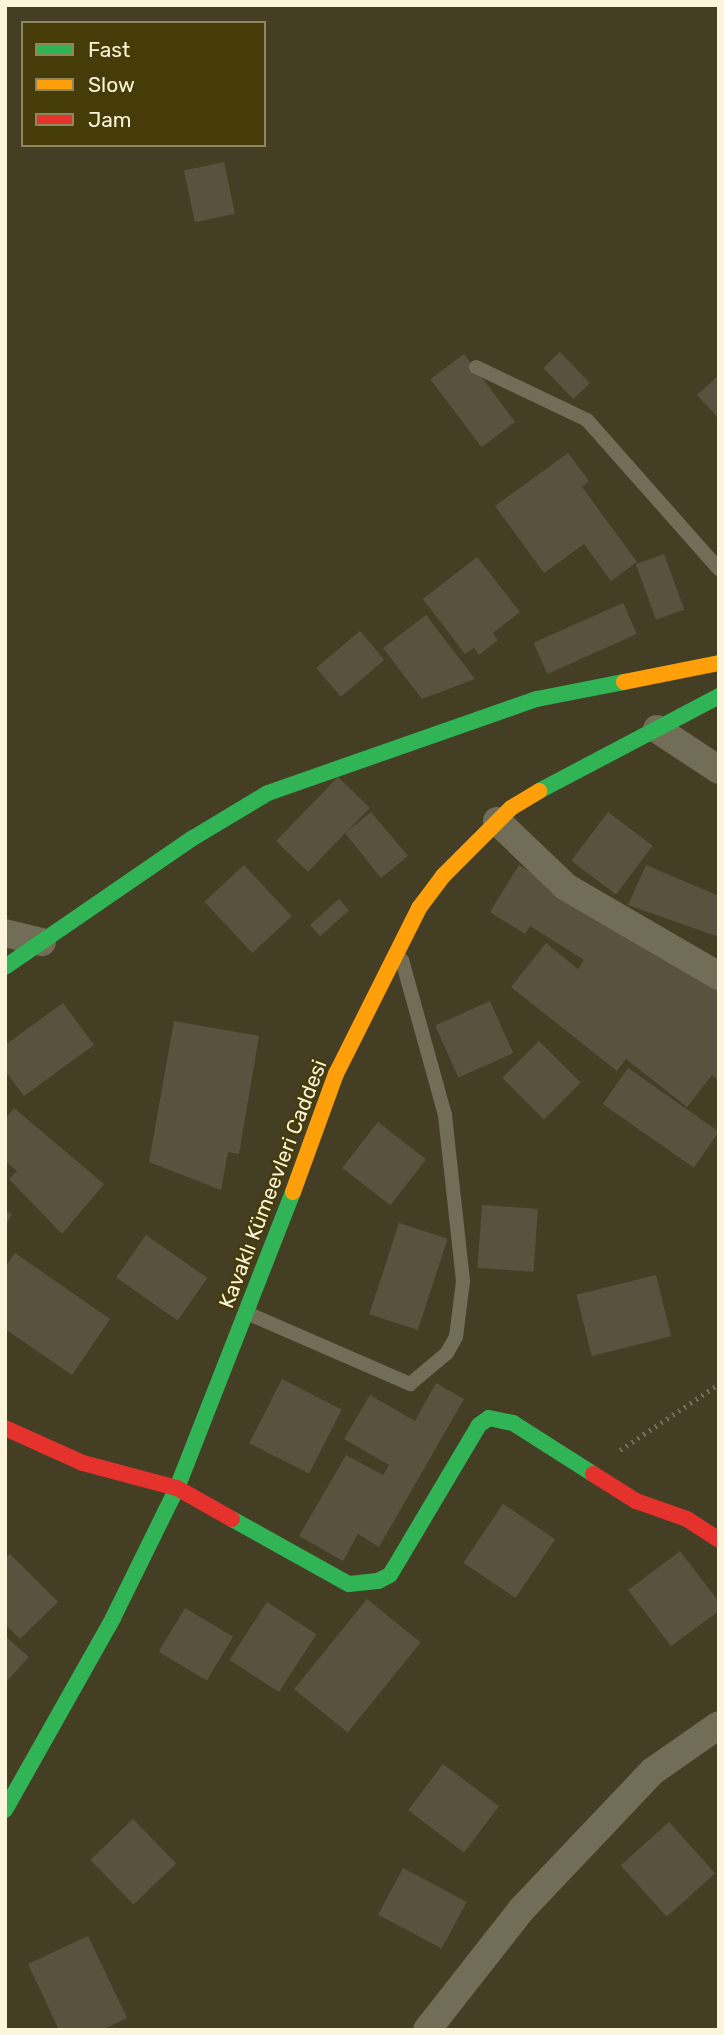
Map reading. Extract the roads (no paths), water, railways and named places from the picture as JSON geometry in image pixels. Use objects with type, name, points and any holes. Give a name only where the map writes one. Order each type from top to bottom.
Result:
[{"type":"street","points":[[5,967],[193,838],[268,793],[537,699],[719,663]]},
{"type":"street","name":"Kavaklı Kümeevleri Caddesi","points":[[5,1810],[113,1618],[177,1488],[248,1314],[336,1074],[397,945],[443,876],[497,821],[546,785],[719,696]]},
{"type":"street","points":[[657,729],[719,771]]},
{"type":"street","points":[[497,821],[566,887],[719,976]]},
{"type":"street","points":[[5,933],[42,942]]},
{"type":"street","points":[[5,1428],[83,1463],[177,1488],[349,1584],[361,1585],[390,1574],[479,1425],[489,1418],[513,1423],[636,1502],[687,1519],[719,1540]]},
{"type":"street","points":[[427,2030],[521,1910],[644,1781],[667,1759],[719,1725]]},
{"type":"lane","points":[[476,367],[587,420],[719,569]]},
{"type":"lane","points":[[248,1314],[410,1384],[447,1353],[456,1337],[463,1281],[446,1115],[426,1033],[397,945]]}]
